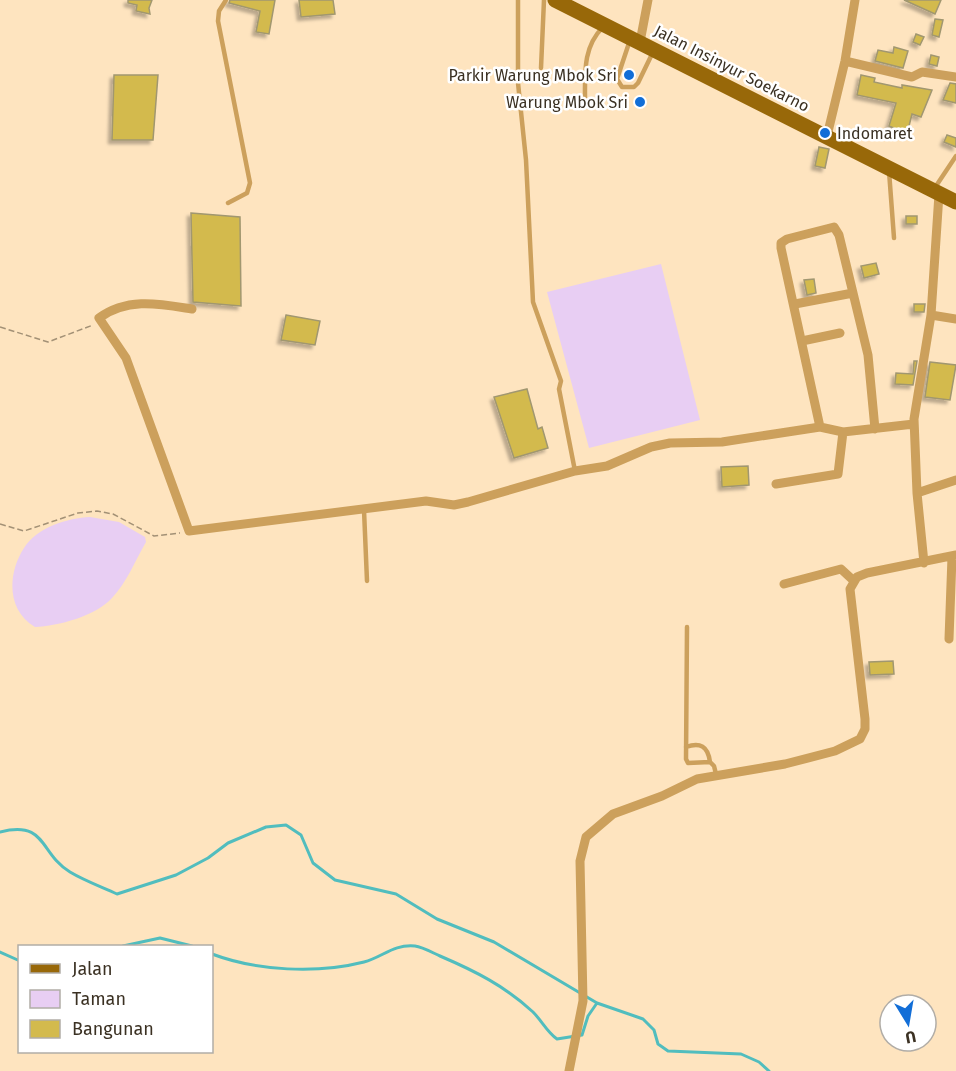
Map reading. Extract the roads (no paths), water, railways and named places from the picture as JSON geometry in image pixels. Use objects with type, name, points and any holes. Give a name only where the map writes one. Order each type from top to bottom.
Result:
[{"type":"main road","name":"Jalan Insinyur Soekarno","points":[[555,0],[956,202]]},
{"type":"street","points":[[635,39],[648,0]]},
{"type":"street","points":[[827,136],[845,61],[855,0]]},
{"type":"street","points":[[845,61],[912,77],[922,72],[956,77]]},
{"type":"street","points":[[924,563],[917,493],[914,424],[931,315],[936,193]]},
{"type":"street","points":[[820,428],[782,243],[787,239],[834,228],[839,235],[868,355],[875,429]]},
{"type":"street","points":[[795,304],[853,293]]},
{"type":"street","points":[[192,309],[156,303],[134,303],[114,308],[99,318],[126,358],[189,531],[426,501],[454,506],[575,471],[607,466],[651,447],[670,443],[722,442],[820,428],[843,432],[914,424]]},
{"type":"street","points":[[931,315],[956,319]]},
{"type":"street","points":[[802,341],[840,333]]},
{"type":"street","points":[[776,484],[838,474],[843,432]]},
{"type":"street","points":[[917,493],[956,480]]},
{"type":"street","points":[[570,1068],[584,987],[580,861],[586,837],[613,814],[662,796],[698,779],[716,774],[743,772],[785,764],[835,751],[860,740],[865,719],[851,608],[850,589],[854,580],[867,573],[954,556],[949,639]]},
{"type":"street","points":[[784,584],[841,569],[854,580]]},
{"type":"lane","points":[[226,0],[219,11],[218,21],[250,183],[247,193],[228,203]]},
{"type":"lane","points":[[518,0],[518,83],[526,160],[533,302],[561,381],[560,389],[575,471]]},
{"type":"lane","points":[[541,68],[544,0]]},
{"type":"lane","points":[[585,99],[586,56],[594,36],[605,25]]},
{"type":"lane","points":[[635,39],[617,79],[622,87],[634,87],[638,83],[654,49]]},
{"type":"lane","points":[[936,193],[956,156]]},
{"type":"lane","points":[[889,169],[894,238]]},
{"type":"lane","points":[[364,510],[367,581]]},
{"type":"lane","points":[[687,627],[686,747],[688,763],[710,762]]},
{"type":"lane","points":[[686,747],[695,744],[707,749],[716,774]]},
{"type":"waterway","points":[[0,832],[15,829],[35,834],[60,864],[70,872],[117,894],[176,875],[208,858],[228,843],[266,827],[286,825],[301,835],[313,863],[335,880],[396,894],[437,919],[494,942],[597,1003],[643,1019],[654,1030],[658,1044],[668,1051],[741,1054],[759,1062],[769,1071]]},
{"type":"waterway","points":[[128,945],[160,938],[188,945]]},
{"type":"waterway","points":[[213,954],[267,967],[307,969],[346,966],[371,960],[400,947],[418,947],[465,967],[500,987],[533,1012],[557,1039],[582,1035],[588,1016],[597,1003]]},
{"type":"waterway","points":[[0,952],[18,960]]},
{"type":"place","name":"Parkir Warung Mbok Sri","points":[[629,75]]},
{"type":"place","name":"Warung Mbok Sri","points":[[640,102]]},
{"type":"place","name":"Indomaret","points":[[825,133]]}]
